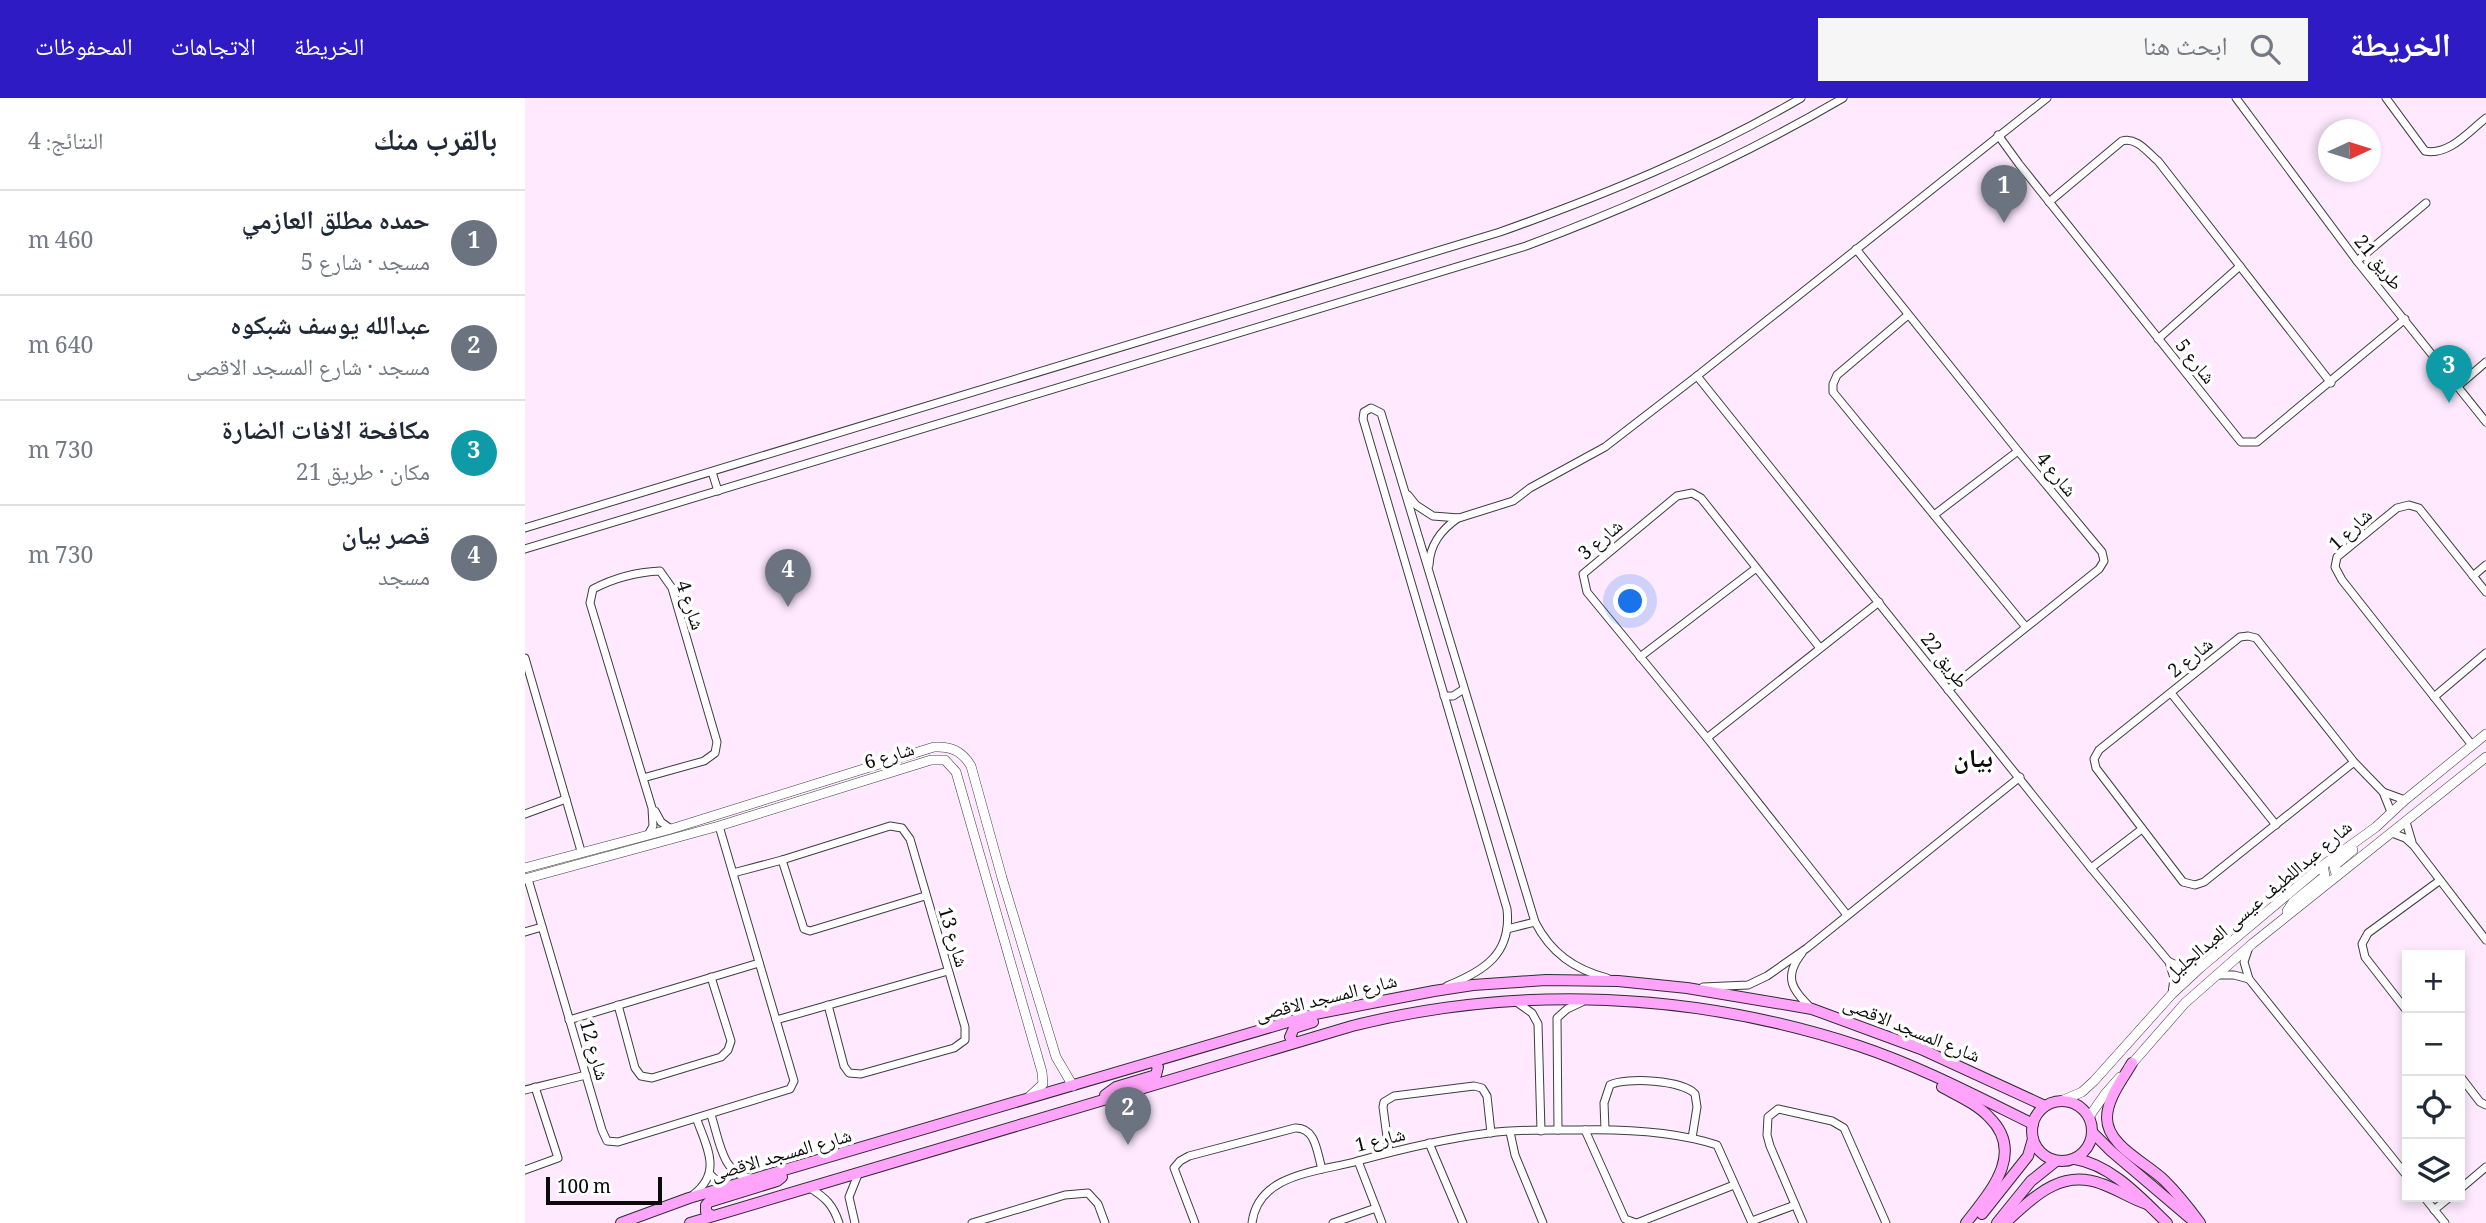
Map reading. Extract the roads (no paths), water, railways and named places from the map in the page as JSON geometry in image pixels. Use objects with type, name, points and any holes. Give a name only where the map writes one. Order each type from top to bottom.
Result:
[{"type":"main road","name":"شارع المسجد الاقصى","points":[[621,1223],[689,1198],[1336,1010],[1473,985],[1546,979],[1618,981],[1687,988],[1812,1009],[1921,1049],[2045,1106]]},
{"type":"main road","name":"شارع المسجد الاقصى","points":[[690,1223],[1294,1042],[1403,1013],[1514,1001],[1625,1000],[1711,1009],[1807,1031],[1862,1047],[1901,1063],[2033,1124]]},
{"type":"main road","points":[[1294,1042],[1290,1037],[1294,1028],[1330,1017],[1336,1010]]},
{"type":"main road","points":[[1862,1047],[1872,1046],[1875,1042],[1872,1031]]},
{"type":"main road","points":[[1097,1101],[1116,1087],[1156,1075],[1158,1067],[1154,1062]]},
{"type":"main road","points":[[1901,1063],[1979,1108],[1999,1129],[2005,1143],[2004,1163],[1997,1182],[1966,1223]]},
{"type":"main road","points":[[2132,1063],[2108,1107],[2108,1129],[2118,1142],[2182,1198],[2198,1223]]},
{"type":"main road","points":[[1975,1223],[2028,1156],[2033,1139],[2033,1124],[2045,1106],[2061,1101],[2078,1105],[2089,1117],[2093,1133],[2111,1151],[2198,1223]]},
{"type":"main road","points":[[2075,1160],[2088,1149],[2093,1133]]},
{"type":"main road","points":[[2033,1139],[2038,1150],[2046,1157],[2056,1161],[2091,1162],[2106,1170],[2167,1223]]},
{"type":"main road","points":[[1997,1223],[2031,1181],[2056,1161]]},
{"type":"main road","points":[[712,1216],[706,1212],[709,1202],[777,1181],[789,1170]]},
{"type":"main road","points":[[2005,1223],[2041,1190],[2072,1180],[2100,1183],[2147,1204]]},
{"type":"street","points":[[525,528],[1500,232],[1596,197],[1688,158],[1801,98]]},
{"type":"street","points":[[525,549],[1526,246],[1676,186],[1798,125],[1843,98]]},
{"type":"street","points":[[1403,487],[1416,506],[1424,512],[1440,518],[1459,518],[1513,501],[1530,488],[1605,447],[2047,98]]},
{"type":"street","name":"طريق 21","points":[[2238,98],[2357,261],[2486,422]]},
{"type":"street","points":[[2386,98],[2425,151],[2434,153],[2445,150],[2486,118]]},
{"type":"street","name":"شارع 5","points":[[1999,135],[2019,166],[2241,442],[2257,442],[2405,319]]},
{"type":"street","points":[[2049,202],[2122,141],[2137,142],[2158,161],[2331,383]]},
{"type":"street","points":[[2357,261],[2426,203]]},
{"type":"street","name":"شارع 4","points":[[1856,249],[2018,452],[2102,552],[2104,561],[2099,569],[1948,690]]},
{"type":"street","points":[[2158,339],[2240,266]]},
{"type":"street","points":[[1908,315],[1837,375],[1833,392],[2025,626]]},
{"type":"street","points":[[2458,386],[2486,362]]},
{"type":"street","name":"طريق 22","points":[[1697,376],[2169,962]]},
{"type":"street","points":[[1434,991],[1482,969],[1496,956],[1507,929],[1507,909],[1363,419],[1367,409],[1375,408],[1381,414],[1535,922],[1546,941],[1569,963],[1588,973],[1618,981]]},
{"type":"street","points":[[1934,516],[2018,452]]},
{"type":"street","points":[[712,472],[718,491]]},
{"type":"street","name":"شارع 3","points":[[1820,648],[1700,498],[1692,493],[1677,496],[1583,574],[1587,592],[1847,915]]},
{"type":"street","name":"شارع 1","points":[[2472,745],[2342,580],[2335,567],[2337,557],[2397,508],[2409,505],[2419,508],[2486,592]]},
{"type":"street","points":[[1429,575],[1429,556],[1434,542],[1445,528],[1459,518]]},
{"type":"street","points":[[2473,576],[2486,565]]},
{"type":"street","points":[[1640,657],[1755,569]]},
{"type":"street","name":"شارع 4","points":[[643,778],[704,761],[715,753],[717,742],[672,589],[660,571],[608,581],[593,589],[590,603],[652,808],[654,818],[647,835]]},
{"type":"street","points":[[1707,738],[1879,601]]},
{"type":"street","name":"شارع 2","points":[[2354,762],[2204,882],[2195,885],[2183,882],[2096,768],[2094,759],[2099,750],[2240,637],[2248,636],[2256,638],[2354,762],[2383,792],[2405,800]]},
{"type":"street","points":[[2434,696],[2486,653]]},
{"type":"street","points":[[525,659],[581,851]]},
{"type":"street","points":[[1444,696],[1453,696],[1464,689]]},
{"type":"street","points":[[2171,693],[2276,825]]},
{"type":"street","name":"شارع عبداللطيف عيسى العبدالجليل","points":[[2061,1101],[2082,1092],[2094,1081],[2172,994],[2200,968],[2318,869],[2376,827],[2486,734]]},
{"type":"street","name":"شارع 6","points":[[525,868],[671,829],[928,749],[944,747],[958,751],[971,766],[1051,1042],[1061,1068],[1073,1086]]},
{"type":"street","name":"شارع عبداللطيف عيسى العبدالجليل","points":[[2089,1117],[2105,1094],[2185,1003],[2286,916],[2486,757]]},
{"type":"street","points":[[898,759],[901,770]]},
{"type":"street","name":"شارع 6","points":[[526,879],[719,826],[940,759],[949,762],[955,768],[1035,1047],[1043,1084],[1036,1092],[1016,1103]]},
{"type":"street","points":[[1687,988],[1754,983],[1807,948],[2020,777]]},
{"type":"street","name":"شارع 2","points":[[2383,792],[2391,812]]},
{"type":"street","points":[[525,814],[566,799]]},
{"type":"street","name":"شارع 4","points":[[652,808],[661,822],[671,829]]},
{"type":"street","points":[[2406,822],[2414,846]]},
{"type":"street","name":"شارع 12","points":[[526,879],[601,1130],[607,1141],[618,1142],[697,1120],[793,1086],[794,1081],[719,826]]},
{"type":"street","name":"شارع 13","points":[[733,873],[890,826],[902,828],[910,839],[965,1027],[965,1040],[954,1048],[941,1052],[861,1074],[849,1073],[844,1066],[828,1005]]},
{"type":"street","points":[[2341,872],[2335,871],[2335,865],[2376,827]]},
{"type":"street","points":[[2091,868],[2142,829]]},
{"type":"street","points":[[2392,832],[2414,846],[2486,940]]},
{"type":"street","points":[[782,860],[804,929],[810,931],[926,896]]},
{"type":"street","points":[[2286,916],[2291,904],[2325,876],[2324,870],[2318,869]]},
{"type":"street","points":[[2402,1005],[2364,957],[2362,944],[2368,933],[2439,881]]},
{"type":"street","points":[[1507,929],[1535,922]]},
{"type":"street","points":[[525,932],[542,927]]},
{"type":"street","points":[[2252,944],[2245,962],[2249,979],[2402,1170]]},
{"type":"street","points":[[1807,948],[1796,961],[1791,977],[1795,991],[1812,1009]]},
{"type":"street","points":[[2169,962],[2183,968],[2200,968]]},
{"type":"street","points":[[2169,962],[2173,978],[2172,994]]},
{"type":"street","points":[[569,1020],[759,963]]},
{"type":"street","points":[[776,1020],[948,971]]},
{"type":"street","points":[[2217,975],[2234,975],[2249,979]]},
{"type":"street","points":[[618,1005],[635,1068],[641,1076],[652,1078],[722,1057],[731,1041],[711,977]]},
{"type":"street","points":[[1558,1130],[1557,1017],[1567,1009],[1590,999]]},
{"type":"street","points":[[1514,1001],[1532,1013],[1538,1024],[1541,1130]]},
{"type":"street","points":[[1035,1047],[1051,1042]]},
{"type":"street","points":[[525,1090],[586,1076]]},
{"type":"street","points":[[1605,1129],[1604,1103],[1610,1085],[1619,1082],[1660,1082],[1685,1086],[1695,1094],[1697,1107],[1692,1138]]},
{"type":"street","points":[[2465,1082],[2480,1102],[2486,1105]]},
{"type":"street","points":[[1389,1152],[1383,1107],[1384,1102],[1394,1096],[1474,1086],[1482,1088],[1487,1096],[1491,1133]]},
{"type":"street","points":[[525,1170],[558,1158],[535,1087]]},
{"type":"street","points":[[1803,1223],[1767,1135],[1768,1117],[1778,1109],[1784,1108],[1832,1121],[1844,1128],[1886,1223]]},
{"type":"street","points":[[711,1115],[729,1168],[746,1178],[759,1178]]},
{"type":"street","points":[[689,1198],[707,1182],[710,1174],[709,1153],[697,1120]]},
{"type":"street","points":[[1195,1223],[1174,1168],[1189,1156],[1295,1128],[1304,1128],[1310,1132],[1322,1170]]},
{"type":"street","name":"شارع 1","points":[[1252,1223],[1253,1211],[1259,1199],[1273,1186],[1289,1179],[1389,1152],[1491,1133],[1605,1129],[1692,1138],[1717,1146],[1752,1222]]},
{"type":"street","points":[[1585,1130],[1625,1219],[1636,1223],[1734,1185]]},
{"type":"street","points":[[1510,1132],[1515,1155],[1543,1223]]},
{"type":"street","points":[[1429,1143],[1463,1223]]},
{"type":"street","points":[[1358,1161],[1382,1223]]},
{"type":"street","points":[[2465,1185],[2486,1167]]},
{"type":"street","points":[[710,1174],[715,1180],[722,1181],[728,1179],[733,1172]]},
{"type":"street","points":[[855,1223],[849,1197],[859,1172]]},
{"type":"street","points":[[810,1187],[827,1199],[839,1223]]},
{"type":"street","points":[[972,1223],[1065,1195],[1088,1193],[1098,1204],[1105,1223]]},
{"type":"street","points":[[2428,1202],[2445,1223]]},
{"type":"street","points":[[2434,1210],[2444,1202]]},
{"type":"street","points":[[1752,1222],[1795,1205]]},
{"type":"street","points":[[1333,1223],[1376,1208]]},
{"type":"place","name":"حمده مطلق العازمي","points":[[2004,223]]},
{"type":"place","name":"مكافحة الافات الضارة","points":[[2449,403]]},
{"type":"place","name":"قصر بيان","points":[[788,607]]},
{"type":"place","name":"عبدالله يوسف شبكوه","points":[[1128,1145]]},
{"type":"district","name":"بيان","points":[[1973,758]]}]
